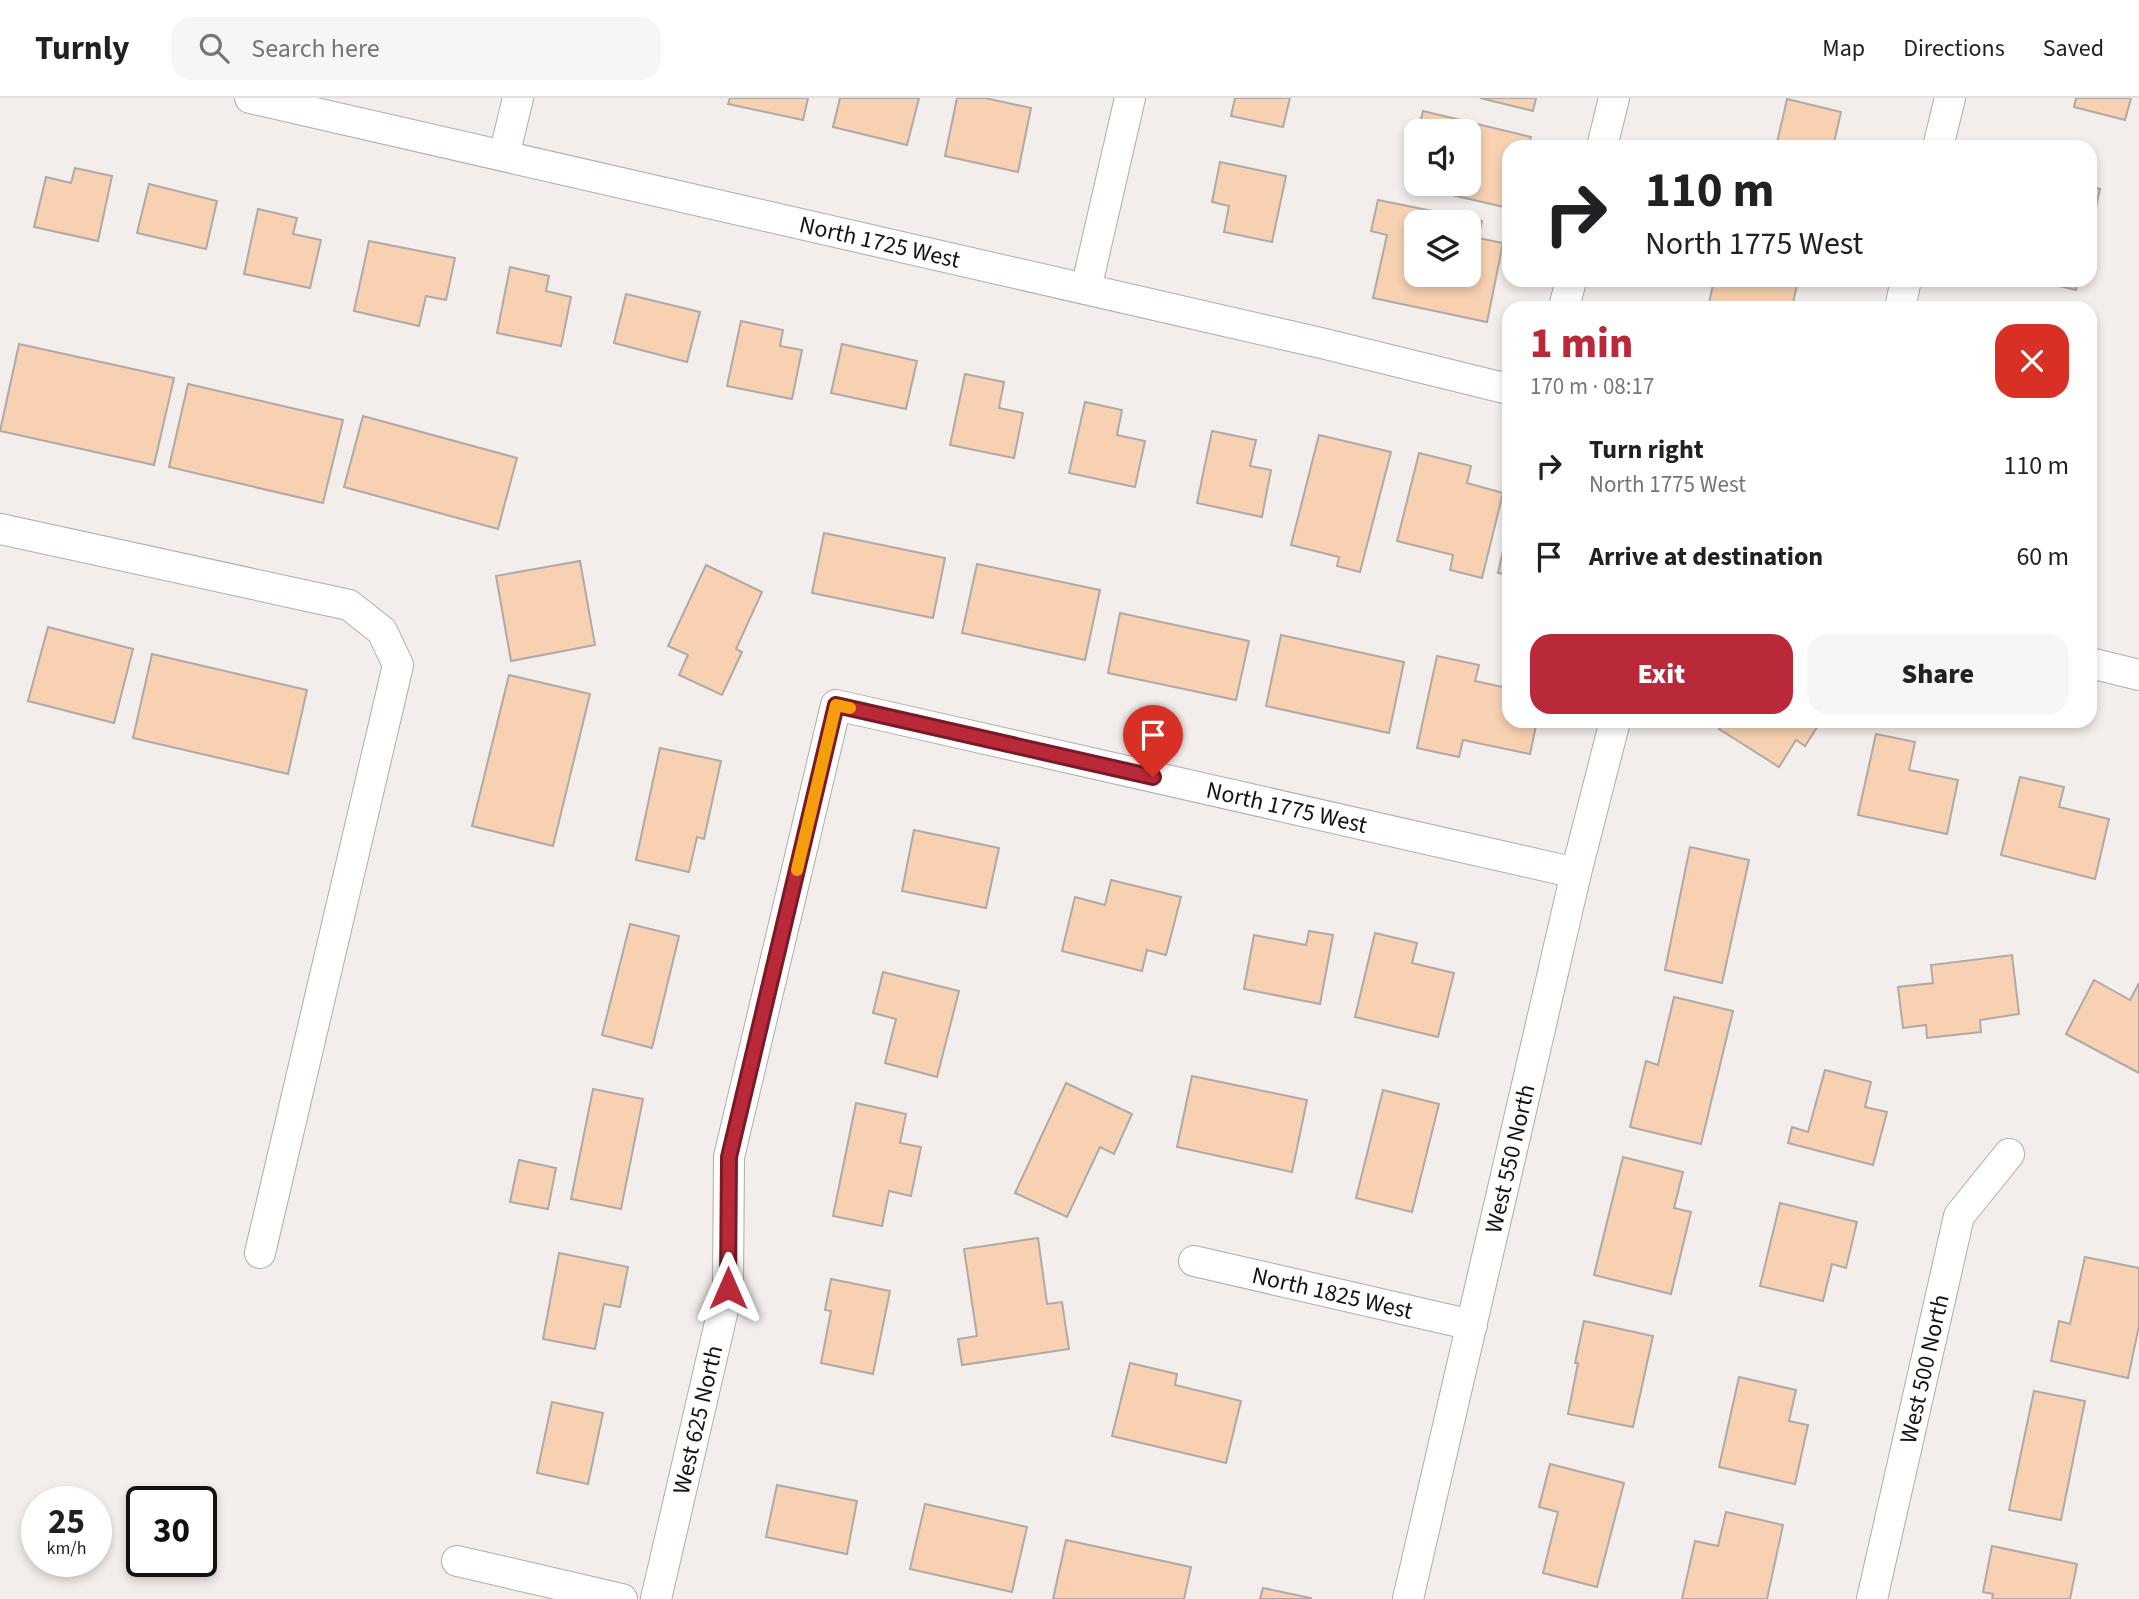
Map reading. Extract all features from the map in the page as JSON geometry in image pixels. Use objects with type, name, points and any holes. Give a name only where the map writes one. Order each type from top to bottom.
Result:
[{"type":"street","name":"North 1725 West","points":[[250,98],[1321,343],[1502,388]]},
{"type":"street","points":[[504,156],[518,98]]},
{"type":"street","points":[[1086,289],[1130,98]]},
{"type":"street","points":[[1604,140],[1614,98]]},
{"type":"street","points":[[1940,140],[1950,98]]},
{"type":"street","points":[[0,528],[349,606],[382,631],[398,665],[260,1253]]},
{"type":"street","points":[[2097,665],[2139,675]]},
{"type":"street","name":"North 1775 West","points":[[836,705],[1576,873]]},
{"type":"street","name":"West 625 North","points":[[656,1599],[728,1288],[729,1157],[836,705]]},
{"type":"street","name":"West 550 North","points":[[1408,1599],[1576,873],[1613,728]]},
{"type":"street","name":"West 500 North","points":[[1872,1599],[1959,1216],[2009,1154]]},
{"type":"street","name":"North 1825 West","points":[[1194,1261],[1472,1325]]},
{"type":"street","points":[[457,1561],[622,1599]]},
{"type":"building","points":[[730,98],[808,98],[803,120],[728,104]]},
{"type":"building","points":[[840,98],[919,98],[907,145],[833,127]]},
{"type":"building","points":[[957,98],[985,98],[1031,108],[1018,172],[945,156]]},
{"type":"building","points":[[1235,98],[1290,98],[1283,127],[1231,116]]},
{"type":"building","points":[[1480,98],[1536,98],[1533,111]]},
{"type":"building","points":[[2076,98],[2131,98],[2125,120],[2074,107]]},
{"type":"building","points":[[1787,99],[1841,112],[1835,140],[1778,140]]},
{"type":"building","points":[[1423,111],[1456,119],[1421,119]]},
{"type":"building","points":[[1481,125],[1531,137],[1530,140],[1502,140],[1502,207],[1456,196],[1481,196]]},
{"type":"building","points":[[1220,162],[1286,176],[1272,242],[1224,232],[1229,206],[1212,202]]},
{"type":"building","points":[[75,168],[112,176],[98,241],[34,227],[46,177],[71,183]]},
{"type":"building","points":[[149,184],[217,201],[206,249],[137,233]]},
{"type":"building","points":[[1378,200],[1428,210],[1404,210],[1404,287],[1481,287],[1481,239],[1502,243],[1487,322],[1373,298],[1387,235],[1371,231]]},
{"type":"building","points":[[258,209],[297,218],[293,234],[321,240],[310,288],[244,274]]},
{"type":"building","points":[[369,241],[455,258],[446,300],[426,296],[419,326],[354,311]]},
{"type":"building","points":[[510,267],[549,276],[546,291],[571,297],[561,346],[497,333]]},
{"type":"building","points":[[1712,287],[1796,287],[1794,301],[1710,301]]},
{"type":"building","points":[[626,294],[700,312],[687,362],[614,343]]},
{"type":"building","points":[[741,321],[783,330],[780,346],[802,350],[792,399],[727,386]]},
{"type":"building","points":[[19,344],[174,378],[154,465],[0,431]]},
{"type":"building","points":[[842,344],[917,361],[906,409],[831,393]]},
{"type":"building","points":[[965,374],[1004,382],[999,408],[1023,413],[1014,458],[950,445]]},
{"type":"building","points":[[188,384],[343,420],[323,503],[169,467]]},
{"type":"building","points":[[1085,402],[1122,410],[1117,435],[1145,441],[1135,487],[1069,473]]},
{"type":"building","points":[[363,416],[517,458],[498,529],[344,487]]},
{"type":"building","points":[[1212,431],[1256,440],[1250,466],[1271,470],[1262,517],[1197,503]]},
{"type":"building","points":[[1319,435],[1391,452],[1360,572],[1337,566],[1339,557],[1291,545]]},
{"type":"building","points":[[1419,453],[1471,466],[1467,483],[1502,493],[1482,578],[1450,570],[1453,555],[1397,541]]},
{"type":"building","points":[[824,533],[945,558],[933,618],[812,593]]},
{"type":"building","points":[[1502,555],[1502,574],[1498,573]]},
{"type":"building","points":[[580,561],[595,645],[511,661],[496,576]]},
{"type":"building","points":[[977,564],[1100,590],[1085,660],[962,633]]},
{"type":"building","points":[[706,565],[762,592],[736,649],[742,652],[722,695],[679,675],[688,655],[668,646]]},
{"type":"building","points":[[1120,613],[1249,641],[1236,700],[1108,673]]},
{"type":"building","points":[[48,627],[133,649],[114,723],[28,701]]},
{"type":"building","points":[[1281,635],[1404,662],[1389,733],[1266,706]]},
{"type":"building","points":[[152,654],[307,690],[288,774],[133,738]]},
{"type":"building","points":[[1437,656],[1479,665],[1475,681],[1502,687],[1502,728],[1536,728],[1530,754],[1463,740],[1459,757],[1417,748]]},
{"type":"building","points":[[509,675],[590,694],[553,846],[472,826]]},
{"type":"building","points":[[1817,728],[1805,746],[1796,740],[1779,767],[1719,729]]},
{"type":"building","points":[[1876,734],[1915,742],[1909,770],[1958,780],[1947,834],[1858,815]]},
{"type":"building","points":[[660,748],[721,761],[704,839],[697,837],[689,872],[636,860]]},
{"type":"building","points":[[2020,777],[2064,787],[2059,807],[2109,819],[2095,879],[2001,855]]},
{"type":"building","points":[[914,830],[999,848],[986,908],[902,891]]},
{"type":"building","points":[[1690,847],[1749,860],[1722,983],[1665,970]]},
{"type":"building","points":[[1111,880],[1181,897],[1166,955],[1147,950],[1142,971],[1062,951],[1075,897],[1105,905]]},
{"type":"building","points":[[630,924],[679,936],[652,1048],[602,1035]]},
{"type":"building","points":[[1309,931],[1333,935],[1320,1004],[1244,989],[1254,935],[1306,945]]},
{"type":"building","points":[[1375,933],[1417,943],[1412,963],[1454,973],[1438,1037],[1355,1017]]},
{"type":"building","points":[[2012,955],[2019,1014],[1980,1020],[1981,1032],[1927,1038],[1926,1025],[1903,1028],[1898,987],[1933,983],[1931,965]]},
{"type":"building","points":[[883,972],[959,991],[937,1077],[885,1063],[896,1019],[873,1013]]},
{"type":"building","points":[[2094,980],[2130,1000],[2139,983],[2139,1073],[2066,1034]]},
{"type":"building","points":[[1674,997],[1733,1011],[1701,1144],[1630,1127],[1646,1061],[1658,1065]]},
{"type":"building","points":[[1825,1070],[1871,1082],[1865,1107],[1887,1112],[1873,1165],[1788,1143],[1792,1127],[1808,1132]]},
{"type":"building","points":[[1192,1076],[1307,1100],[1292,1172],[1177,1147]]},
{"type":"building","points":[[1066,1083],[1132,1114],[1114,1154],[1100,1147],[1067,1217],[1015,1193]]},
{"type":"building","points":[[593,1089],[643,1099],[621,1209],[571,1199]]},
{"type":"building","points":[[1383,1090],[1439,1104],[1412,1212],[1356,1198]]},
{"type":"building","points":[[856,1103],[906,1114],[900,1143],[921,1147],[911,1196],[889,1191],[882,1226],[833,1216]]},
{"type":"building","points":[[1623,1157],[1683,1172],[1674,1208],[1691,1212],[1671,1294],[1594,1275]]},
{"type":"building","points":[[519,1160],[556,1168],[548,1209],[510,1202]]},
{"type":"building","points":[[1780,1203],[1857,1222],[1846,1268],[1832,1264],[1823,1301],[1760,1286]]},
{"type":"building","points":[[1038,1238],[1047,1304],[1062,1302],[1069,1349],[962,1365],[958,1339],[977,1336],[964,1249]]},
{"type":"building","points":[[559,1253],[628,1267],[620,1307],[604,1304],[595,1349],[543,1339]]},
{"type":"building","points":[[2085,1257],[2139,1268],[2139,1326],[2128,1378],[2051,1361],[2059,1321],[2070,1324]]},
{"type":"building","points":[[831,1279],[890,1291],[873,1374],[821,1363],[831,1311],[825,1310]]},
{"type":"building","points":[[1584,1321],[1653,1336],[1633,1427],[1568,1414]]},
{"type":"building","points":[[1130,1363],[1177,1374],[1175,1385],[1241,1401],[1226,1463],[1112,1436]]},
{"type":"building","points":[[1739,1377],[1796,1390],[1789,1421],[1808,1425],[1795,1484],[1719,1467]]},
{"type":"building","points":[[2034,1391],[2085,1401],[2061,1520],[2009,1510]]},
{"type":"building","points":[[552,1402],[603,1413],[588,1484],[537,1473]]},
{"type":"building","points":[[1550,1464],[1624,1483],[1597,1587],[1543,1573],[1558,1512],[1539,1507]]},
{"type":"building","points":[[777,1485],[857,1501],[847,1554],[766,1537]]},
{"type":"building","points":[[925,1504],[1027,1527],[1012,1592],[910,1569]]},
{"type":"building","points":[[1726,1512],[1783,1525],[1767,1599],[1682,1599],[1695,1541],[1718,1546]]},
{"type":"building","points":[[1066,1540],[1191,1567],[1184,1599],[1053,1599]]},
{"type":"building","points":[[1992,1546],[2077,1564],[2070,1599],[1992,1599],[1993,1594],[1983,1592]]},
{"type":"building","points":[[1263,1588],[1311,1598],[1311,1599],[1260,1599]]},
{"type":"slow traffic","points":[[797,870],[836,705],[850,708]]},
{"type":"route","points":[[728,1288],[729,1157],[836,705],[1153,777]]}]
